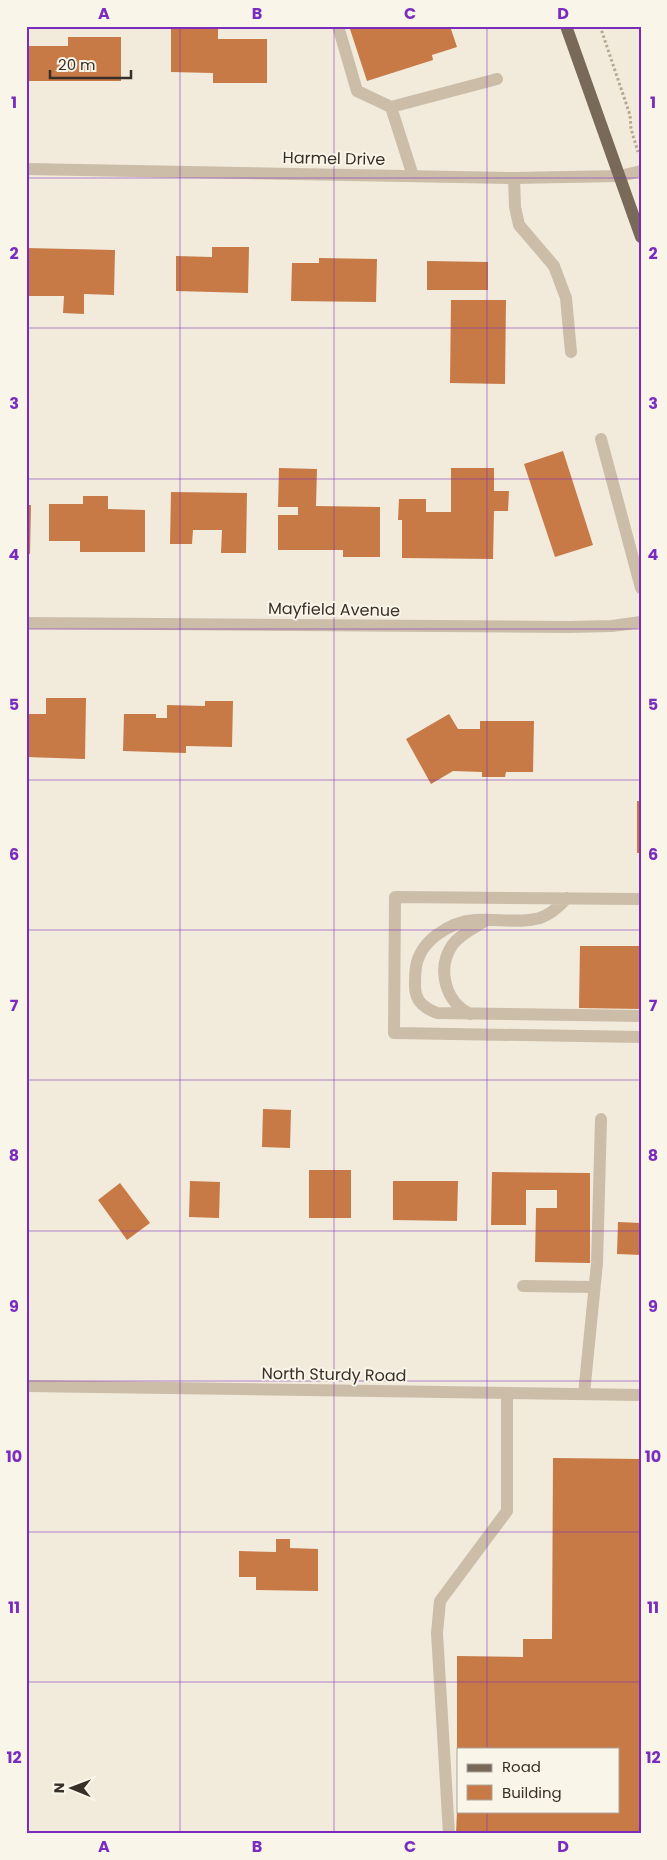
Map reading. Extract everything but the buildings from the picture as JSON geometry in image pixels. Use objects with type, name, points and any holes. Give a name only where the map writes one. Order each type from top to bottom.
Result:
[{"type":"main road","points":[[566,26],[641,237]]},
{"type":"street","points":[[338,26],[358,91],[391,107],[497,79]]},
{"type":"street","points":[[391,107],[413,176]]},
{"type":"street","name":"Harmel Drive","points":[[26,170],[514,178],[620,176],[641,171]]},
{"type":"street","points":[[514,178],[515,207],[519,225],[554,266],[566,298],[570,352]]},
{"type":"street","points":[[601,439],[641,588]]},
{"type":"street","name":"Mayfield Avenue","points":[[26,622],[568,627],[612,626],[641,622]]},
{"type":"street","points":[[641,899],[395,898],[394,1033],[641,1037]]},
{"type":"street","points":[[567,898],[551,913],[539,918],[465,922],[442,931],[421,951],[416,966],[415,991],[418,1000],[426,1009],[437,1014],[641,1016]]},
{"type":"street","points":[[471,1014],[456,1004],[450,996],[446,985],[446,958],[453,944],[465,932],[488,920]]},
{"type":"street","points":[[584,1394],[594,1287],[601,1119]]},
{"type":"street","points":[[523,1286],[594,1287]]},
{"type":"street","name":"North Sturdy Road","points":[[26,1386],[641,1395]]},
{"type":"street","points":[[449,1834],[437,1633],[440,1601],[507,1510],[507,1393]]},
{"type":"path","points":[[600,26],[630,115],[631,129],[641,160]]}]
